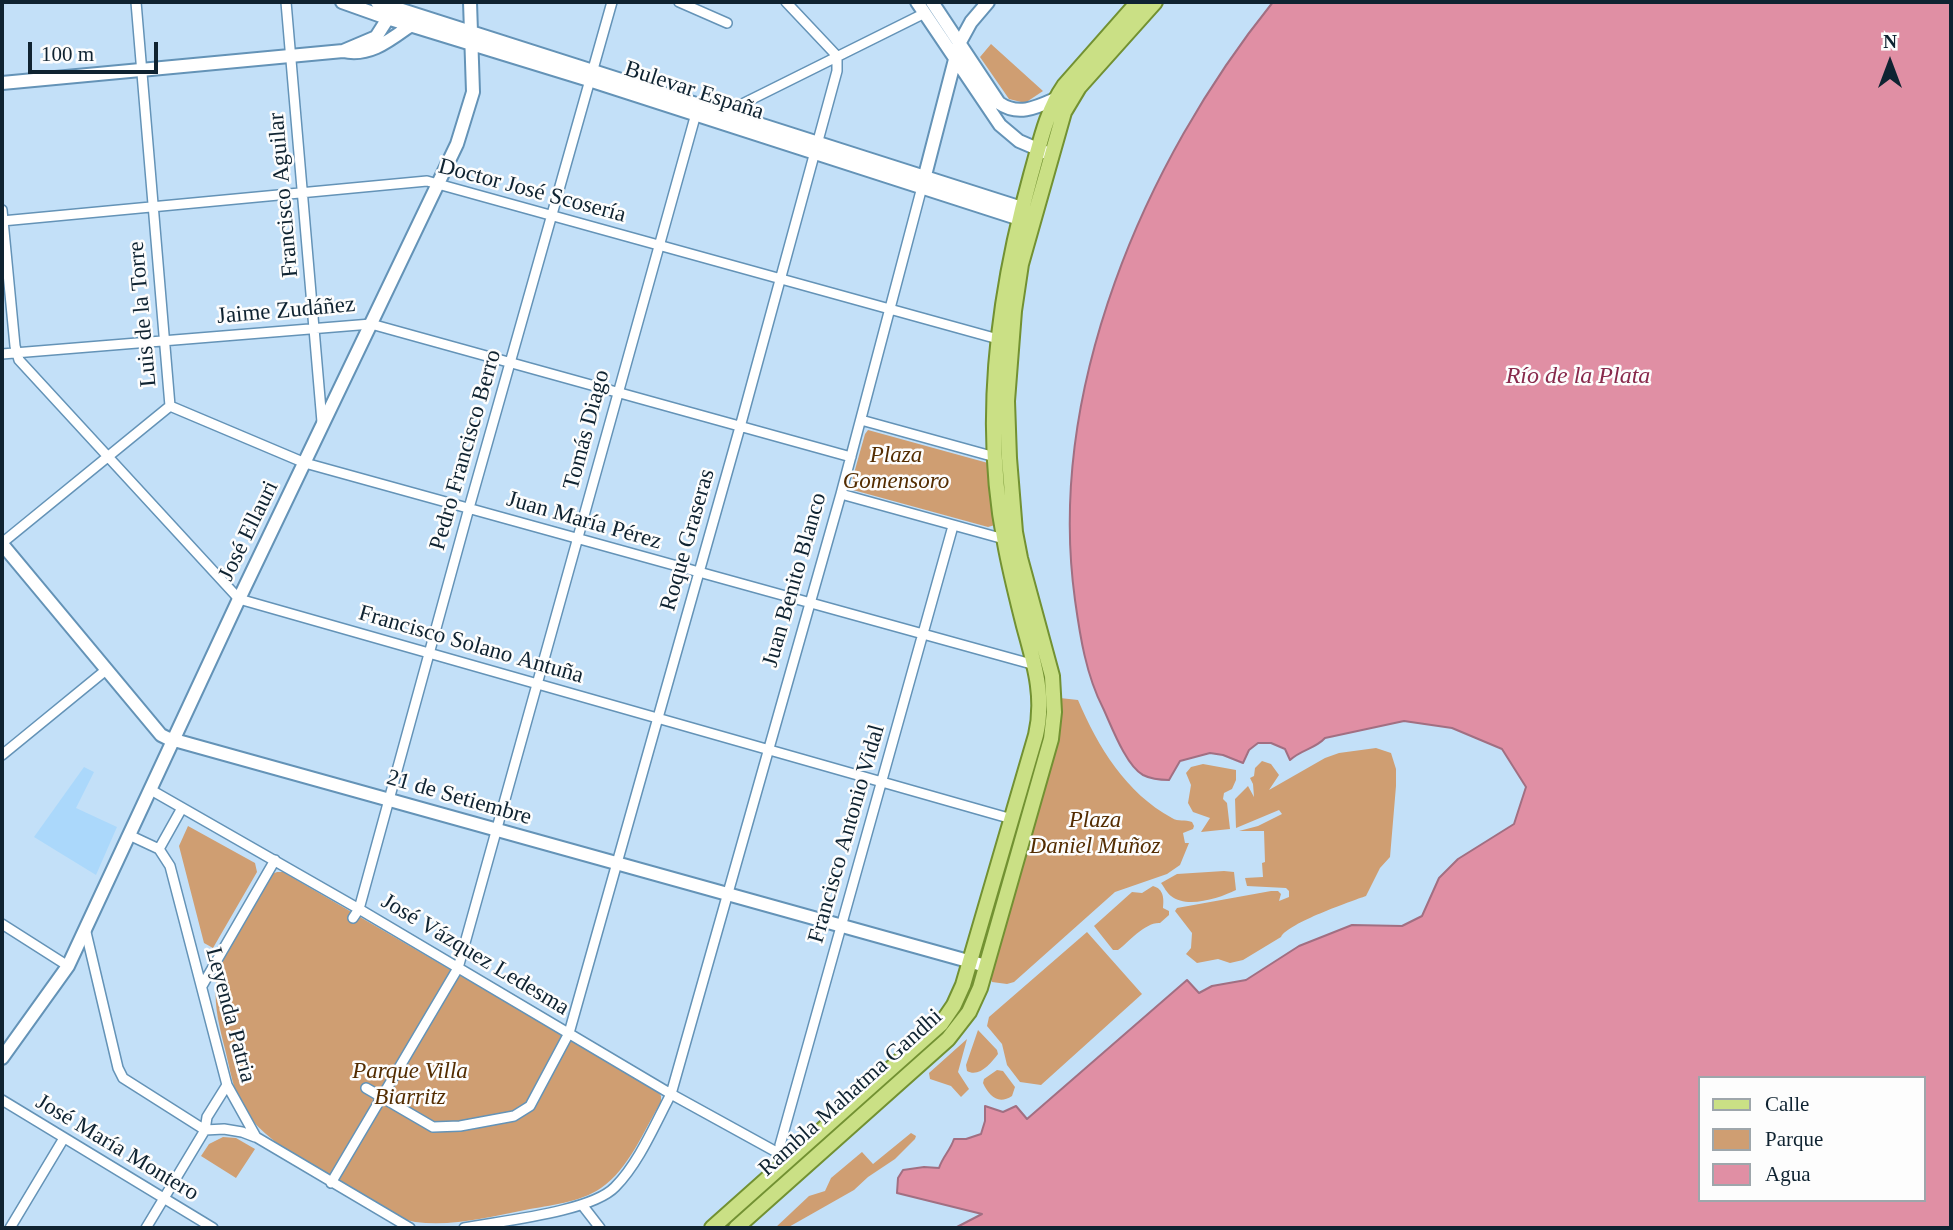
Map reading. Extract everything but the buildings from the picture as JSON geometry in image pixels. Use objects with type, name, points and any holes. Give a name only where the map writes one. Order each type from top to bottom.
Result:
[{"type":"main road","points":[[999,923],[997,900],[1017,830],[1012,819],[1039,721],[1040,694],[1004,539],[995,457],[994,401],[998,339],[1009,262],[1044,152],[1055,99],[1138,2]]},
{"type":"main road","points":[[1044,152],[1073,94],[1155,2]]},
{"type":"main road","name":"Rambla Mahatma Gandhi","points":[[736,1228],[948,1040],[973,1005],[999,923],[1051,739],[1054,712],[1052,676],[1026,584],[1015,532],[1007,442],[1012,329],[1024,216]]},
{"type":"main road","name":"Rambla Mahatma Gandhi","points":[[712,1228],[783,1159],[941,1024],[958,997],[970,963],[1012,819]]},
{"type":"main road","points":[[725,1228],[784,1175],[783,1159]]},
{"type":"street","name":"Luis de la Torre","points":[[2,543],[170,406],[136,2]]},
{"type":"street","name":"Francisco Aguilar","points":[[286,2],[323,426]]},
{"type":"street","name":"Bulevar España","points":[[342,2],[411,25],[472,38]]},
{"type":"street","name":"Bulevar España","points":[[377,2],[472,38],[923,181],[1024,216]]},
{"type":"street","name":"José Ellauri","points":[[2,1058],[68,966],[239,599],[457,144],[473,92],[470,2]]},
{"type":"street","name":"Pedro Francisco Berro","points":[[353,918],[359,909],[612,2]]},
{"type":"street","points":[[679,2],[727,23]]},
{"type":"street","points":[[786,2],[837,56]]},
{"type":"street","points":[[917,2],[928,8],[959,44],[1003,106],[1026,110],[1055,99]]},
{"type":"street","name":"Juan Benito Blanco","points":[[671,1094],[841,494],[959,44],[971,22],[988,2]]},
{"type":"street","points":[[724,113],[928,8]]},
{"type":"street","points":[[928,8],[955,60],[1000,125],[1019,141],[1044,152]]},
{"type":"street","points":[[343,51],[376,37],[387,18],[398,9]]},
{"type":"street","points":[[2,83],[343,51],[360,53],[387,43],[411,25]]},
{"type":"street","name":"Roque Graseras","points":[[366,1088],[433,1127],[460,1126],[514,1116],[530,1106],[569,1033],[740,427],[837,71],[837,56]]},
{"type":"street","name":"Bulevar España","points":[[697,109],[724,113],[816,148]]},
{"type":"street","name":"Tomás Diago","points":[[331,1184],[458,968],[697,109]]},
{"type":"street","name":"Doctor José Scosería","points":[[2,221],[427,181],[998,339]]},
{"type":"street","points":[[2,210],[16,353],[19,360],[239,599]]},
{"type":"street","name":"Jaime Zudáñez","points":[[2,354],[371,324],[850,457]]},
{"type":"street","name":"Juan María Pérez","points":[[170,406],[305,463],[1035,665]]},
{"type":"street","points":[[861,420],[995,457]]},
{"type":"street","points":[[841,494],[1004,539]]},
{"type":"street","name":"Francisco Antonio Vidal","points":[[783,1159],[780,1145],[953,526]]},
{"type":"street","name":"21 de Setiembre","points":[[2,543],[161,735],[728,896],[986,966]]},
{"type":"street","name":"Francisco Solano Antuña","points":[[239,599],[1012,819]]},
{"type":"street","points":[[2,755],[106,670]]},
{"type":"street","name":"José Vázquez Ledesma","points":[[151,790],[359,909],[783,1159]]},
{"type":"street","points":[[129,835],[159,849],[182,808]]},
{"type":"street","name":"Leyenda Patria","points":[[159,849],[170,866],[227,1085],[256,1137],[331,1184],[410,1228]]},
{"type":"street","points":[[202,986],[275,860]]},
{"type":"street","points":[[2,924],[68,966]]},
{"type":"street","points":[[85,929],[120,1073],[126,1081],[205,1130],[225,1129],[256,1137]]},
{"type":"street","points":[[146,1228],[205,1130],[207,1117],[227,1085]]},
{"type":"street","points":[[464,1228],[583,1206],[615,1188],[641,1150],[671,1094]]},
{"type":"street","name":"José María Montero","points":[[2,1100],[213,1228]]},
{"type":"street","points":[[10,1228],[64,1138]]},
{"type":"street","points":[[583,1206],[600,1228]]},
{"type":"shaded area","points":[[84,767],[94,772],[76,808],[117,827],[96,875],[34,837]]},
{"type":"green space","points":[[991,44],[1043,91],[1025,103],[1009,99],[980,57]]},
{"type":"green space","name":"Plaza Gomensoro","points":[[868,430],[988,463],[995,525],[988,527],[853,490],[851,484]]},
{"type":"green space","name":"Plaza Daniel Muñoz","points":[[1060,698],[1078,700],[1104,751],[1141,796],[1172,818],[1192,822],[1194,826],[1183,833],[1185,843],[1189,843],[1180,865],[1167,874],[1115,892],[1014,982],[992,982],[1056,751]]},
{"type":"green space","points":[[1376,748],[1391,753],[1396,769],[1396,786],[1390,857],[1380,868],[1366,896],[1295,925],[1281,937],[1243,960],[1230,963],[1218,959],[1197,963],[1186,954],[1191,948],[1192,933],[1175,911],[1177,908],[1271,891],[1281,894],[1279,901],[1289,897],[1286,888],[1247,886],[1245,878],[1263,877],[1264,831],[1239,831],[1258,826],[1282,814],[1279,810],[1236,828],[1235,799],[1248,786],[1254,797],[1250,778],[1254,776],[1255,768],[1262,761],[1271,764],[1279,775],[1269,790],[1325,758],[1339,753]]},
{"type":"green space","points":[[1203,764],[1236,770],[1232,789],[1224,793],[1223,799],[1227,803],[1230,829],[1201,832],[1210,818],[1193,812],[1188,803],[1191,785],[1186,773],[1191,767]]},
{"type":"green space","points":[[188,826],[255,863],[257,872],[213,948],[204,943],[179,846]]},
{"type":"green space","name":"Parque Villa Biarritz","points":[[283,872],[658,1091],[661,1102],[620,1170],[601,1188],[564,1203],[470,1220],[415,1222],[391,1213],[326,1175],[265,1133],[244,1109],[232,1080],[219,1026],[216,986],[230,942],[272,874]]},
{"type":"green space","points":[[1234,872],[1236,890],[1204,901],[1178,900],[1170,895],[1161,883],[1177,874]]},
{"type":"green space","points":[[1153,886],[1161,892],[1163,908],[1169,911],[1169,915],[1160,923],[1143,929],[1118,950],[1113,950],[1094,926],[1132,892],[1142,893]]},
{"type":"green space","points":[[1087,932],[1142,994],[1041,1085],[1020,1082],[1007,1065],[1002,1044],[987,1026],[989,1017]]},
{"type":"green space","points":[[974,968],[981,969],[961,1019],[789,1173],[790,1165],[937,1035]]},
{"type":"green space","points":[[978,1030],[998,1054],[984,1068],[971,1073],[967,1071],[966,1065]]},
{"type":"green space","points":[[967,1039],[958,1072],[969,1089],[961,1097],[951,1086],[930,1079],[929,1073]]},
{"type":"green space","points":[[997,1070],[1003,1071],[1015,1087],[1012,1096],[1007,1099],[994,1098],[983,1083],[984,1079]]},
{"type":"green space","points":[[911,1133],[916,1136],[915,1139],[895,1159],[854,1190],[787,1228],[775,1228],[809,1196],[825,1191],[831,1178],[862,1152],[873,1164]]},
{"type":"green space","points":[[223,1137],[236,1138],[255,1149],[236,1178],[201,1156],[209,1144]]},
{"type":"water","name":"Río de la Plata","points":[[1273,2],[1951,2],[1951,1228],[955,1228],[982,1214],[897,1193],[898,1178],[903,1170],[939,1168],[954,1139],[966,1139],[981,1134],[985,1121],[985,1106],[1003,1112],[1016,1106],[1027,1119],[1187,980],[1199,993],[1212,986],[1246,980],[1299,946],[1352,925],[1402,926],[1422,916],[1439,878],[1458,859],[1514,824],[1526,787],[1502,749],[1452,728],[1404,721],[1325,738],[1290,760],[1285,749],[1271,743],[1258,743],[1249,750],[1243,763],[1210,753],[1180,761],[1169,780],[1143,775],[1131,763],[1120,744],[1088,669],[1075,600],[1070,521],[1076,441],[1091,361],[1115,283],[1146,206],[1184,134],[1226,65]]}]
